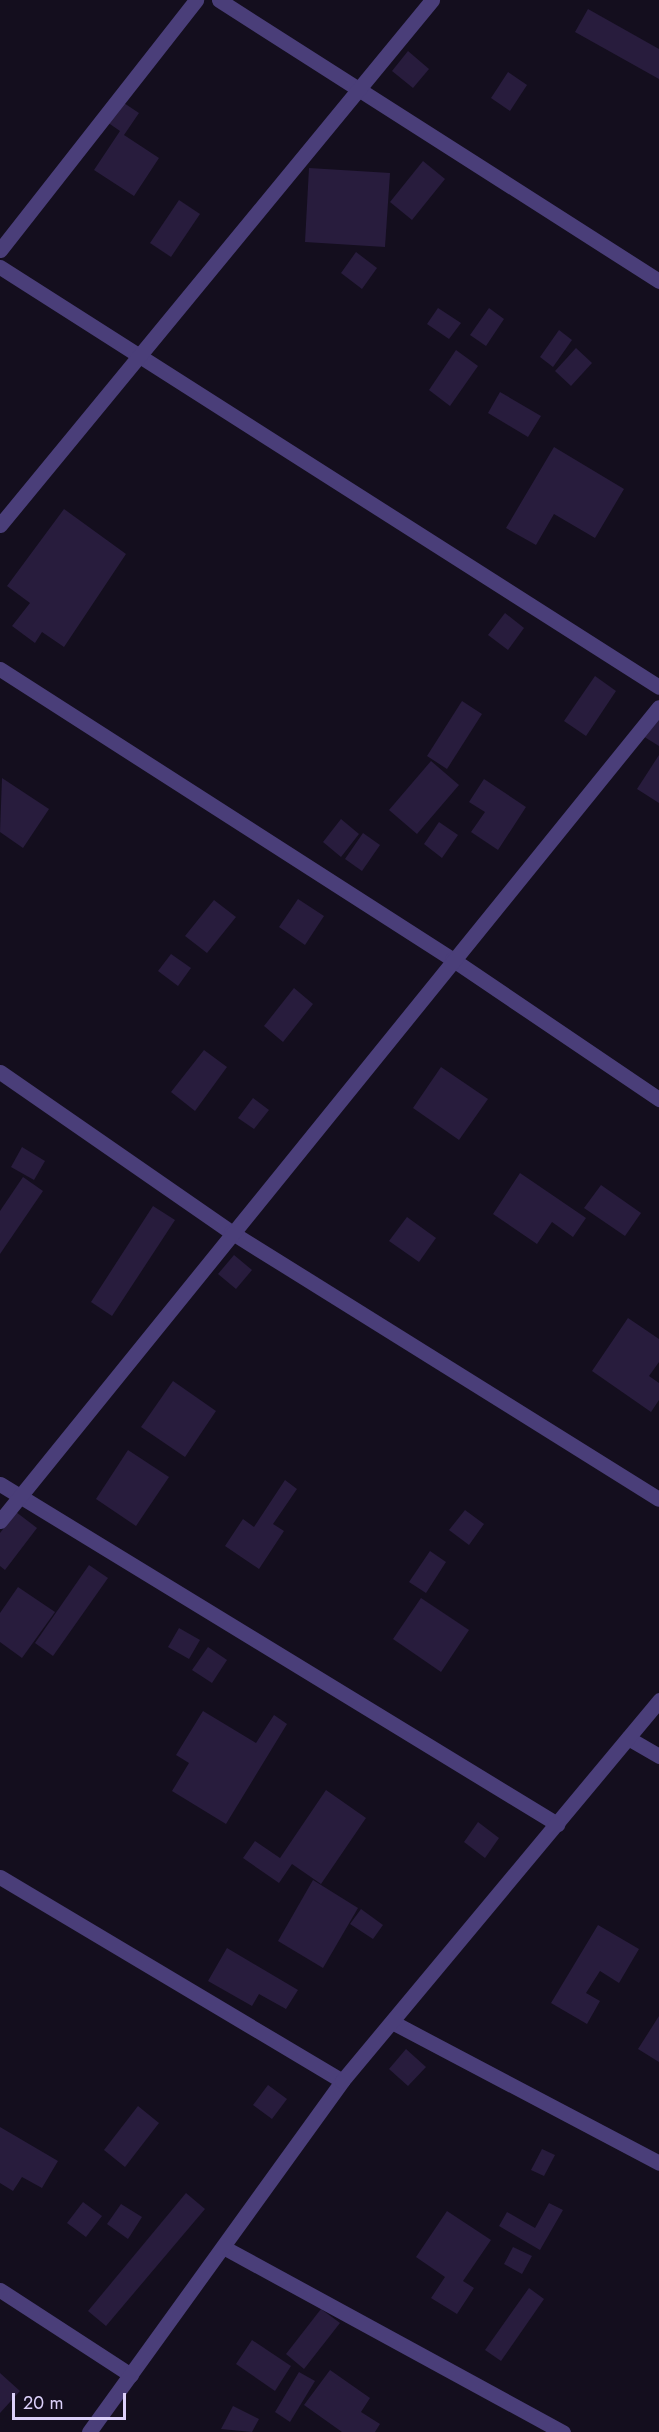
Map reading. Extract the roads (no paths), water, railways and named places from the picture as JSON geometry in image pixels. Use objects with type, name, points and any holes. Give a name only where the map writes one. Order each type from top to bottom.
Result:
[{"type":"street","points":[[0,250],[196,0]]},
{"type":"street","points":[[219,0],[659,281]]},
{"type":"street","points":[[0,525],[432,0]]},
{"type":"street","points":[[0,267],[659,687]]},
{"type":"street","points":[[0,669],[452,959],[659,1099]]},
{"type":"street","points":[[0,1521],[452,959],[659,707]]},
{"type":"street","points":[[0,1072],[231,1232],[659,1499]]},
{"type":"street","points":[[0,1484],[557,1824]]},
{"type":"street","points":[[89,2432],[225,2248],[342,2081],[659,1700]]},
{"type":"street","points":[[628,1738],[659,1756]]},
{"type":"street","points":[[0,1877],[342,2081]]},
{"type":"street","points":[[392,2022],[659,2163]]},
{"type":"street","points":[[225,2248],[563,2432]]},
{"type":"street","points":[[0,2290],[131,2375]]}]
